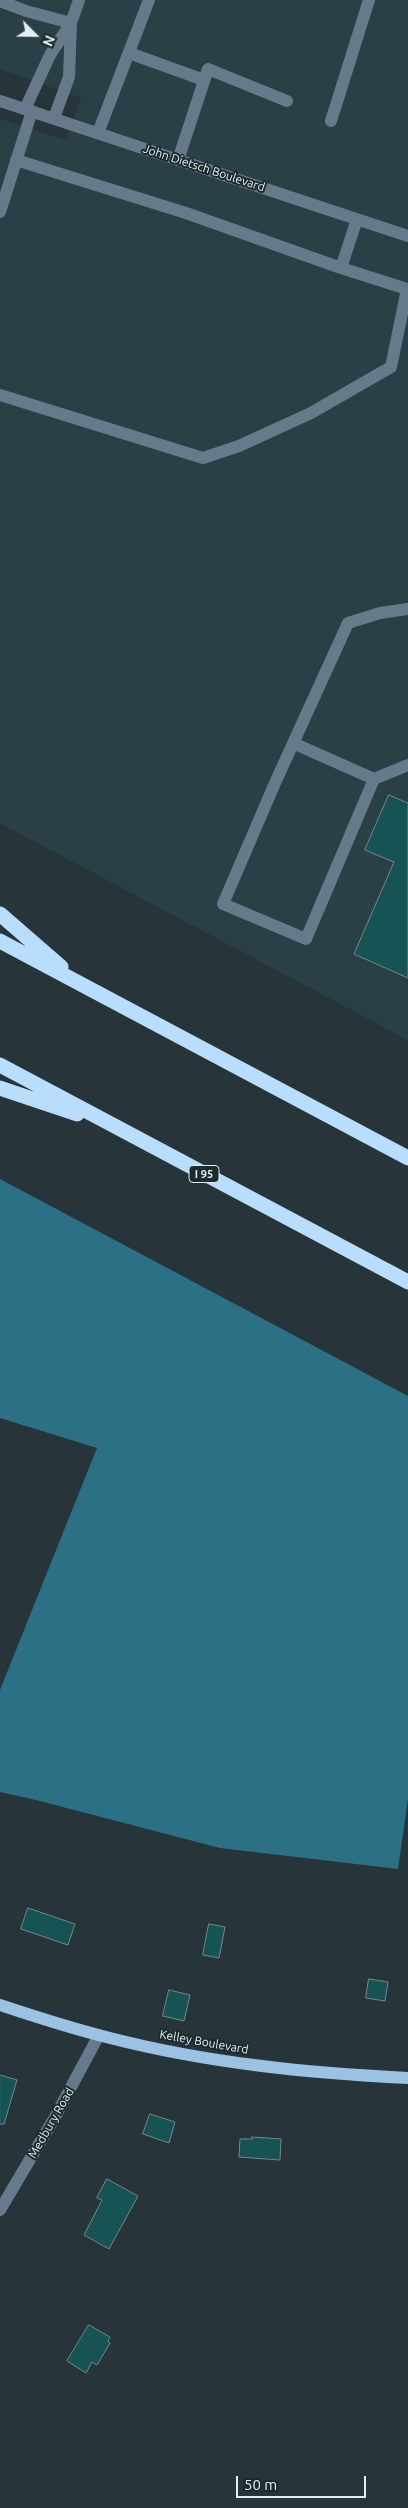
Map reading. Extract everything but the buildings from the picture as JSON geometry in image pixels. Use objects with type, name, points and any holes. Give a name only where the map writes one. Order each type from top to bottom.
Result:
[{"type":"highway","points":[[0,914],[81,984]]},
{"type":"highway","points":[[0,941],[408,1158]]},
{"type":"highway","name":"I 95","points":[[0,1065],[408,1282]]},
{"type":"highway","points":[[0,1088],[118,1128]]},
{"type":"main road","name":"Kelley Boulevard","points":[[0,2005],[99,2035],[182,2053],[281,2070],[408,2078]]},
{"type":"street","points":[[0,212],[16,160],[28,110],[50,54],[71,23],[79,0]]},
{"type":"street","points":[[98,133],[149,0]]},
{"type":"street","points":[[331,121],[369,0]]},
{"type":"street","points":[[0,1],[26,11],[71,23]]},
{"type":"street","points":[[54,118],[69,77],[71,23]]},
{"type":"street","points":[[129,53],[204,80]]},
{"type":"street","points":[[178,160],[208,68],[287,101]]},
{"type":"street","name":"John Dietsch Boulevard","points":[[0,101],[408,236]]},
{"type":"street","points":[[0,395],[203,458],[238,446],[310,413],[390,368],[407,289],[186,214],[16,160]]},
{"type":"street","points":[[341,268],[357,219]]},
{"type":"street","points":[[408,609],[380,613],[348,623],[223,904],[306,939],[374,779],[408,765]]},
{"type":"street","points":[[293,743],[374,779]]},
{"type":"street","name":"Medbury Road","points":[[0,2210],[55,2117],[99,2035]]},
{"type":"shaded area","points":[[0,0],[408,0],[408,1040],[0,823],[0,119],[66,140],[81,98],[0,69]]},
{"type":"shaded area","points":[[0,1179],[408,1396],[408,1799],[398,1869],[220,1848],[0,1792],[0,1690],[97,1448],[0,1418]]}]
